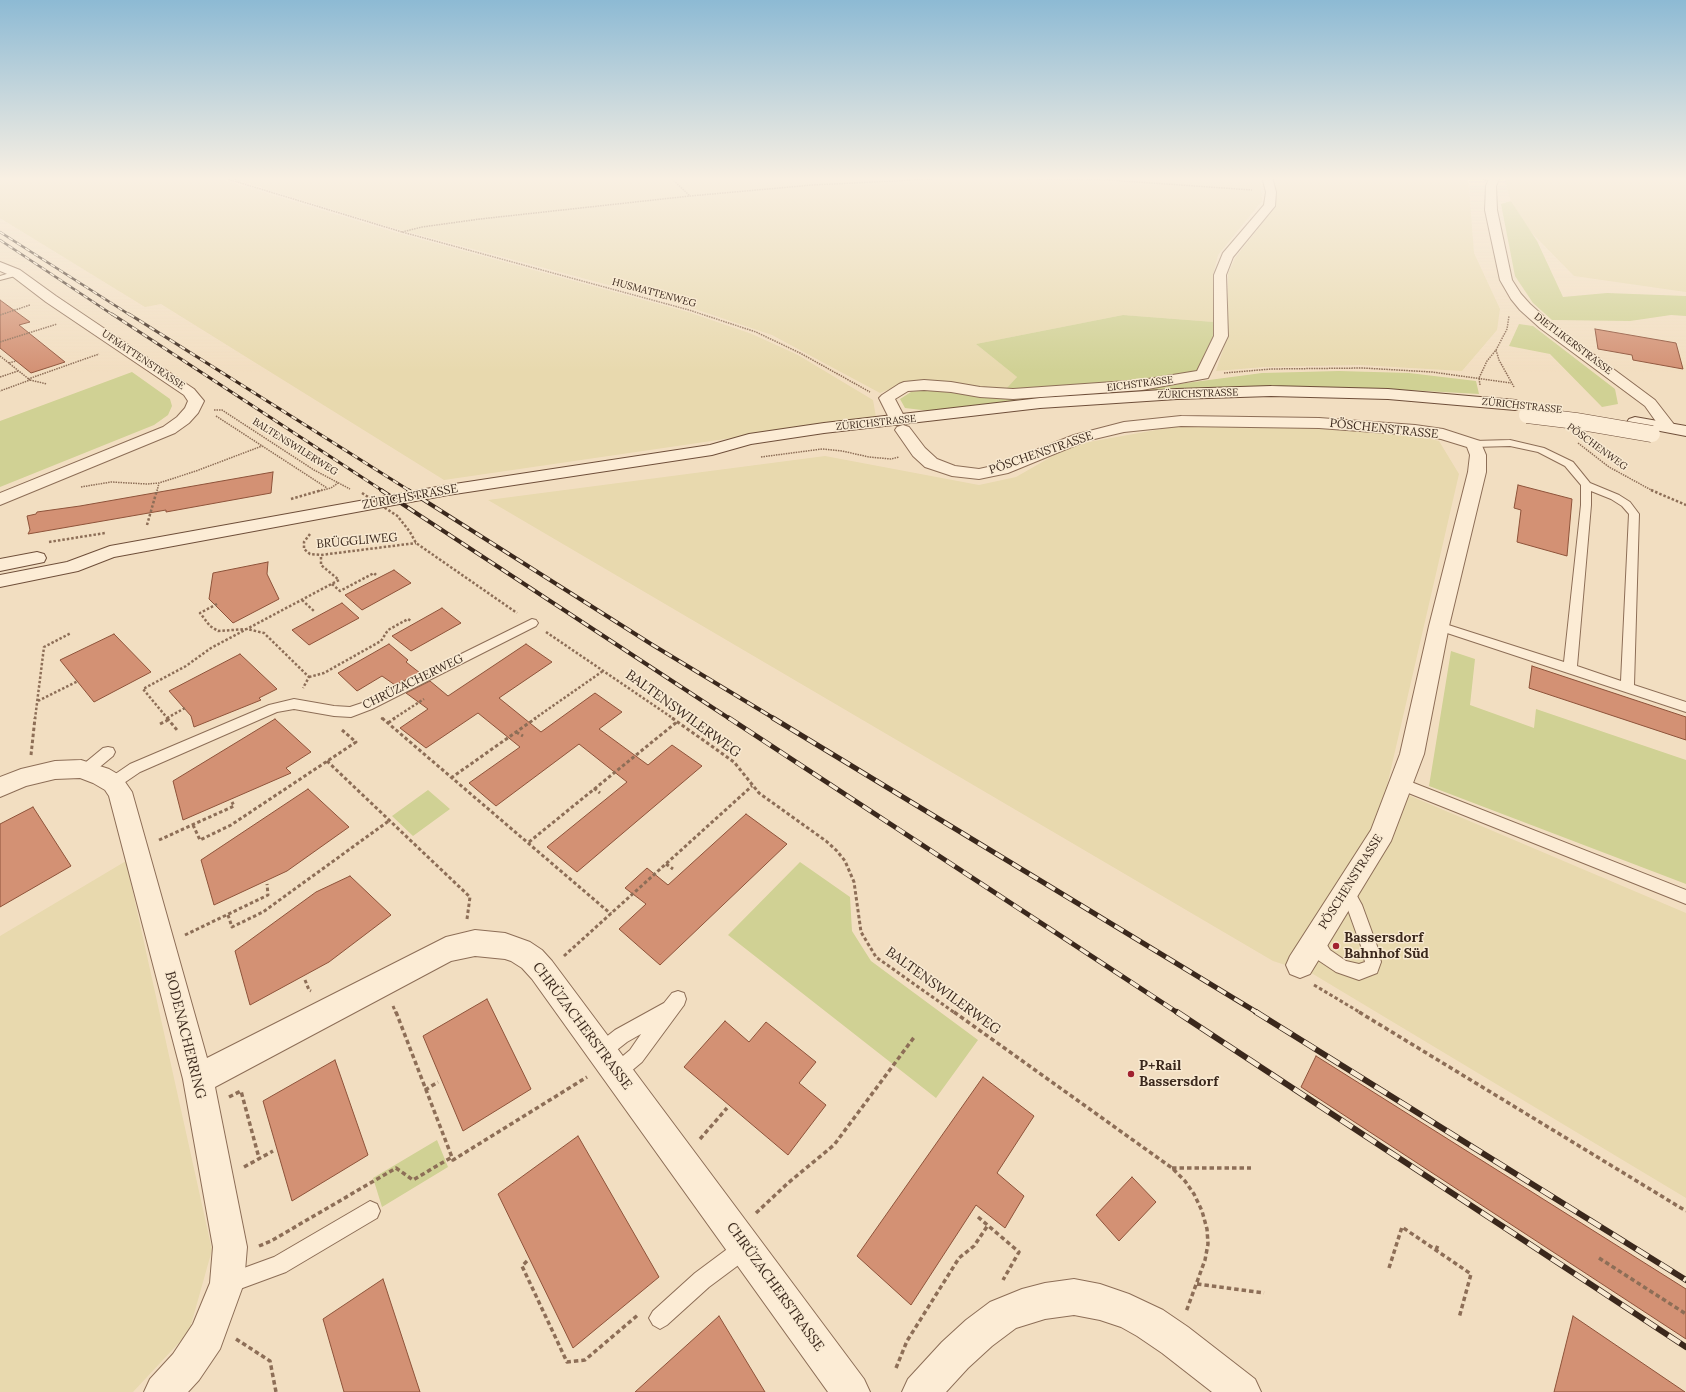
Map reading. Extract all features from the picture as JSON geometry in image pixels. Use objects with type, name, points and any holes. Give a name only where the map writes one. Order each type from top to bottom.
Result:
[{"type":"street","points":[[1203,375],[1221,336],[1220,275],[1227,256],[1239,242]]},
{"type":"street","name":"DIETLIKERSTRASSE","points":[[1498,242],[1506,280],[1525,307],[1544,325],[1650,402],[1678,434]]},
{"type":"street","name":"UFMATTENSTRASSE","points":[[0,266],[16,273],[51,299],[189,392],[196,401],[192,410],[183,420],[169,430],[0,500]]},
{"type":"street","name":"EICHSTRASSE","points":[[887,398],[904,387],[924,385],[951,387],[980,392],[1013,394],[1142,385],[1203,375]]},
{"type":"street","points":[[887,398],[901,425]]},
{"type":"street","name":"ZÜRICHSTRASSE","points":[[0,581],[71,567],[110,552],[448,490],[712,450],[752,449],[901,425],[1182,405],[1275,402],[1392,404],[1452,407],[1520,404],[1635,422],[1678,434]]},
{"type":"street","name":"ZÜRICHSTRASSE","points":[[1520,404],[1576,421],[1652,434],[1678,434]]},
{"type":"street","name":"PÖSCHENSTRASSE","points":[[901,425],[919,452],[931,463],[952,471],[979,474],[1002,469],[1080,438],[1124,427],[1181,421],[1244,420],[1311,422],[1407,429],[1443,434],[1474,444],[1478,455],[1477,472],[1439,626],[1412,754],[1382,834],[1300,965]]},
{"type":"street","name":"ZÜRICHSTRASSE","points":[[0,565],[84,550],[110,552]]},
{"type":"street","points":[[0,787],[21,778],[55,770],[81,769],[101,776],[113,783]]},
{"type":"street","name":"BODENACHERRING","points":[[113,783],[120,792],[210,1090],[230,1247],[227,1283],[208,1336],[186,1367],[163,1392]]},
{"type":"street","name":"CHRÜZACHERSTRASSE","points":[[210,1090],[383,982],[446,950],[475,943],[505,946],[520,951],[532,959],[542,970],[851,1392]]},
{"type":"street","points":[[921,1392],[955,1355],[979,1333],[1003,1315],[1022,1307],[1045,1301],[1074,1297],[1100,1302],[1125,1310],[1150,1323],[1175,1340],[1242,1392]]},
{"type":"lane","points":[[0,278],[16,273]]},
{"type":"lane","points":[[1474,444],[1510,443],[1541,450],[1569,464],[1586,485],[1615,497],[1626,504],[1634,514],[1627,688]]},
{"type":"lane","points":[[1570,669],[1586,505],[1586,485]]},
{"type":"lane","name":"CHRÜZACHERWEG","points":[[113,783],[135,768],[274,708],[294,704],[334,712],[351,712],[367,706],[532,623]]},
{"type":"lane","points":[[1439,626],[1686,707]]},
{"type":"lane","points":[[85,771],[108,752]]},
{"type":"lane","points":[[1401,784],[1686,897]]},
{"type":"lane","points":[[1315,940],[1324,955],[1342,967],[1359,972],[1372,968],[1373,962],[1369,946],[1354,905],[1346,890]]},
{"type":"lane","points":[[674,1004],[636,1056],[609,1061],[621,1036],[674,1004]]},
{"type":"lane","points":[[227,1283],[279,1265],[370,1211]]},
{"type":"lane","points":[[652,1314],[702,1280],[740,1240]]},
{"type":"path","name":"HUSMATTENWEG","points":[[439,242],[689,310],[756,332],[800,353],[870,392],[887,398]]},
{"type":"path","points":[[0,315],[32,305]]},
{"type":"path","points":[[0,342],[58,324]]},
{"type":"path","points":[[1479,378],[1487,361],[1496,350],[1520,404]]},
{"type":"path","points":[[0,391],[100,353]]},
{"type":"path","points":[[0,356],[29,379],[47,384]]},
{"type":"path","points":[[8,363],[16,361]]},
{"type":"path","points":[[1203,375],[1271,369],[1363,368],[1432,372],[1511,383]]},
{"type":"path","points":[[0,377],[18,371]]},
{"type":"path","name":"BALTENSWILERWEG","points":[[222,410],[314,470],[338,483],[362,493],[399,517],[416,543],[678,721],[724,754],[740,770],[752,786],[767,800],[826,841],[845,861],[854,882],[861,932],[876,956],[1172,1168],[1194,1194],[1202,1211],[1207,1229],[1208,1244],[1205,1260],[1185,1313]]},
{"type":"path","points":[[216,416],[327,489]]},
{"type":"path","name":"PÖSCHENWEG","points":[[1578,443],[1609,467],[1645,488],[1686,505]]},
{"type":"path","points":[[41,482],[51,491],[112,482],[147,484],[160,483],[262,446]]},
{"type":"path","points":[[147,525],[160,483]]},
{"type":"path","name":"BRÜGGLIWEG","points":[[313,532],[308,535],[304,542],[304,550],[310,554],[321,555],[416,543]]},
{"type":"path","points":[[183,747],[180,734],[143,688],[186,666],[211,648],[339,580],[321,565],[321,555]]},
{"type":"path","points":[[332,584],[340,591],[374,573],[376,575]]},
{"type":"path","points":[[302,600],[315,612]]},
{"type":"path","points":[[217,604],[200,613],[210,626],[218,631],[247,629],[264,632],[309,677]]},
{"type":"path","points":[[294,704],[309,677],[324,673],[356,657],[381,641],[388,630],[408,619],[411,621]]},
{"type":"path","points":[[31,758],[44,647],[71,633]]},
{"type":"path","points":[[451,778],[603,670]]},
{"type":"path","points":[[37,701],[78,681]]},
{"type":"path","points":[[367,706],[529,842],[610,914]]},
{"type":"path","points":[[160,724],[185,708]]},
{"type":"path","points":[[193,825],[200,840],[231,824],[356,742],[334,724],[342,711]]},
{"type":"path","points":[[529,842],[678,721]]},
{"type":"path","points":[[516,732],[523,736]]},
{"type":"path","points":[[327,761],[470,896],[466,924]]},
{"type":"path","points":[[559,960],[752,786]]},
{"type":"path","points":[[594,788],[600,793]]},
{"type":"path","points":[[153,843],[234,806],[232,802]]},
{"type":"path","points":[[228,915],[232,927],[263,912],[390,820]]},
{"type":"path","points":[[666,864],[673,869]]},
{"type":"path","points":[[181,937],[268,895],[267,884]]},
{"type":"path","points":[[1300,965],[1304,977],[1317,988],[1686,1211]]},
{"type":"path","points":[[383,982],[453,1160],[609,1061]]},
{"type":"path","points":[[740,1240],[788,1183],[834,1145],[915,1036]]},
{"type":"path","points":[[425,1090],[438,1082]]},
{"type":"path","points":[[210,1090],[241,1091],[259,1158]]},
{"type":"path","points":[[699,1139],[727,1108]]},
{"type":"path","points":[[238,1171],[273,1151]]},
{"type":"path","points":[[1172,1168],[1251,1168]]},
{"type":"path","points":[[978,1217],[1019,1252],[1003,1280]]},
{"type":"path","points":[[896,1368],[907,1341],[959,1258],[974,1246],[988,1225]]},
{"type":"path","points":[[1389,1268],[1402,1226],[1471,1274],[1459,1318]]},
{"type":"path","points":[[1436,1250],[1438,1245]]},
{"type":"path","points":[[1599,1258],[1686,1314]]},
{"type":"path","points":[[527,1261],[522,1266],[567,1362],[585,1360],[652,1314]]},
{"type":"path","points":[[1197,1284],[1264,1293]]},
{"type":"path","points":[[208,1336],[229,1334],[270,1361],[276,1392]]},
{"type":"shaded area","points":[[39,242],[431,242],[688,312],[752,334],[798,355],[873,400],[876,417],[444,480],[161,304],[145,307]]},
{"type":"shaded area","points":[[446,242],[1229,242],[1218,255],[1213,275],[1214,322],[1123,315],[976,344],[1017,377],[1005,390],[946,382],[902,384],[880,393],[772,335],[680,304]]},
{"type":"shaded area","points":[[1248,242],[1473,242],[1474,253],[1500,309],[1497,330],[1462,371],[1360,365],[1264,367],[1216,371],[1228,335],[1228,274],[1235,258]]},
{"type":"shaded area","points":[[1541,242],[1686,242],[1686,292],[1574,276]]},
{"type":"shaded area","points":[[1195,423],[1397,431],[1439,441],[1459,474],[1387,786],[1686,913],[1686,1198],[1313,974],[1273,961],[488,500],[825,456],[979,485],[1016,477],[1072,445]]},
{"type":"shaded area","points":[[126,861],[212,1250],[189,1332],[133,1392],[0,1392],[0,936]]},
{"type":"green space","points":[[1508,242],[1537,242],[1563,297],[1607,293],[1686,296],[1686,316],[1671,315],[1630,321],[1552,320],[1533,303],[1515,276]]},
{"type":"green space","points":[[1123,315],[1214,322],[1215,335],[1198,372],[1134,382],[1005,390],[1017,377],[976,344]]},
{"type":"green space","points":[[1519,324],[1533,326],[1615,389],[1618,404],[1602,407],[1550,354],[1509,346]]},
{"type":"green space","points":[[1339,371],[1409,373],[1476,381],[1479,394],[1390,389],[1269,388],[1103,394],[1262,373]]},
{"type":"green space","points":[[132,372],[170,399],[172,406],[168,415],[154,425],[0,487],[0,421]]},
{"type":"green space","points":[[927,390],[979,396],[1048,398],[930,411],[905,408],[900,399],[911,392]]},
{"type":"green space","points":[[1451,651],[1475,659],[1470,705],[1534,728],[1536,709],[1686,760],[1686,884],[1429,786]]},
{"type":"green space","points":[[428,790],[450,809],[413,836],[392,816]]},
{"type":"green space","points":[[800,862],[850,897],[852,931],[871,961],[978,1040],[936,1098],[728,935]]},
{"type":"green space","points":[[437,1140],[448,1167],[382,1207],[373,1178]]},
{"type":"building","points":[[0,300],[30,322],[19,325],[65,362],[31,373],[0,348]]},
{"type":"building","points":[[1595,329],[1676,343],[1683,369],[1633,360],[1632,355],[1598,349]]},
{"type":"building","points":[[273,472],[271,493],[166,512],[166,510],[28,534],[30,530],[27,516],[36,514],[37,512],[80,506]]},
{"type":"building","points":[[1518,485],[1572,499],[1567,556],[1517,542],[1521,510],[1514,508]]},
{"type":"building","points":[[268,562],[267,574],[279,599],[233,623],[209,599],[213,573]]},
{"type":"building","points":[[394,570],[411,583],[362,610],[345,595]]},
{"type":"building","points":[[342,603],[359,618],[309,645],[292,630]]},
{"type":"building","points":[[442,608],[461,623],[411,651],[392,636]]},
{"type":"building","points":[[114,634],[151,672],[94,702],[60,660]]},
{"type":"building","points":[[389,644],[408,660],[406,662],[420,673],[395,685],[382,676],[357,691],[338,673]]},
{"type":"building","points":[[526,644],[552,662],[499,698],[541,732],[595,693],[622,712],[599,729],[648,765],[672,745],[702,766],[577,872],[547,847],[627,782],[579,744],[496,806],[469,783],[520,747],[478,713],[426,748],[400,728],[428,709],[406,693],[430,681],[448,696]]},
{"type":"building","points":[[240,654],[277,689],[259,698],[261,700],[194,727],[191,716],[169,691]]},
{"type":"building","points":[[1532,666],[1686,717],[1686,740],[1529,688]]},
{"type":"building","points":[[275,719],[311,752],[286,768],[291,773],[183,820],[173,781]]},
{"type":"building","points":[[308,789],[349,827],[287,871],[214,905],[201,860]]},
{"type":"building","points":[[33,807],[71,866],[0,907],[0,824]]},
{"type":"building","points":[[746,814],[787,844],[660,965],[619,929],[646,904],[625,888],[647,868],[668,885]]},
{"type":"building","points":[[350,876],[391,915],[329,962],[250,1005],[235,951],[316,892]]},
{"type":"building","points":[[487,999],[531,1089],[463,1131],[423,1036]]},
{"type":"building","points":[[725,1021],[749,1042],[766,1022],[816,1062],[799,1083],[826,1105],[788,1155],[684,1067]]},
{"type":"building","points":[[1316,1056],[1686,1289],[1686,1339],[1301,1087]]},
{"type":"building","points":[[335,1060],[368,1155],[292,1201],[263,1101]]},
{"type":"building","points":[[983,1077],[1034,1116],[997,1173],[1024,1196],[1005,1228],[976,1205],[911,1305],[857,1256]]},
{"type":"building","points":[[578,1136],[659,1277],[573,1348],[498,1194]]},
{"type":"building","points":[[1132,1177],[1156,1202],[1119,1241],[1096,1215]]},
{"type":"building","points":[[383,1279],[420,1392],[344,1392],[323,1319]]},
{"type":"building","points":[[719,1316],[765,1392],[635,1392]]},
{"type":"building","points":[[1573,1316],[1685,1392],[1554,1392]]},
{"type":"railway","points":[[3,242],[113,315]]},
{"type":"railway","points":[[16,242],[130,315]]},
{"type":"railway","points":[[112,314],[383,491]]},
{"type":"railway","points":[[129,314],[410,491]]},
{"type":"railway","points":[[381,490],[730,719]]},
{"type":"railway","points":[[408,490],[651,644],[775,719]]},
{"type":"railway","points":[[729,718],[1178,1013]]},
{"type":"railway","points":[[773,718],[1258,1013]]},
{"type":"railway","points":[[1177,1012],[1686,1347]]},
{"type":"railway","points":[[1256,1012],[1686,1280]]},
{"type":"place","name":"Bassersdorf Bahnhof Süd","points":[[1336,946]]},
{"type":"place","name":"P+Rail Bassersdorf","points":[[1131,1074]]}]
